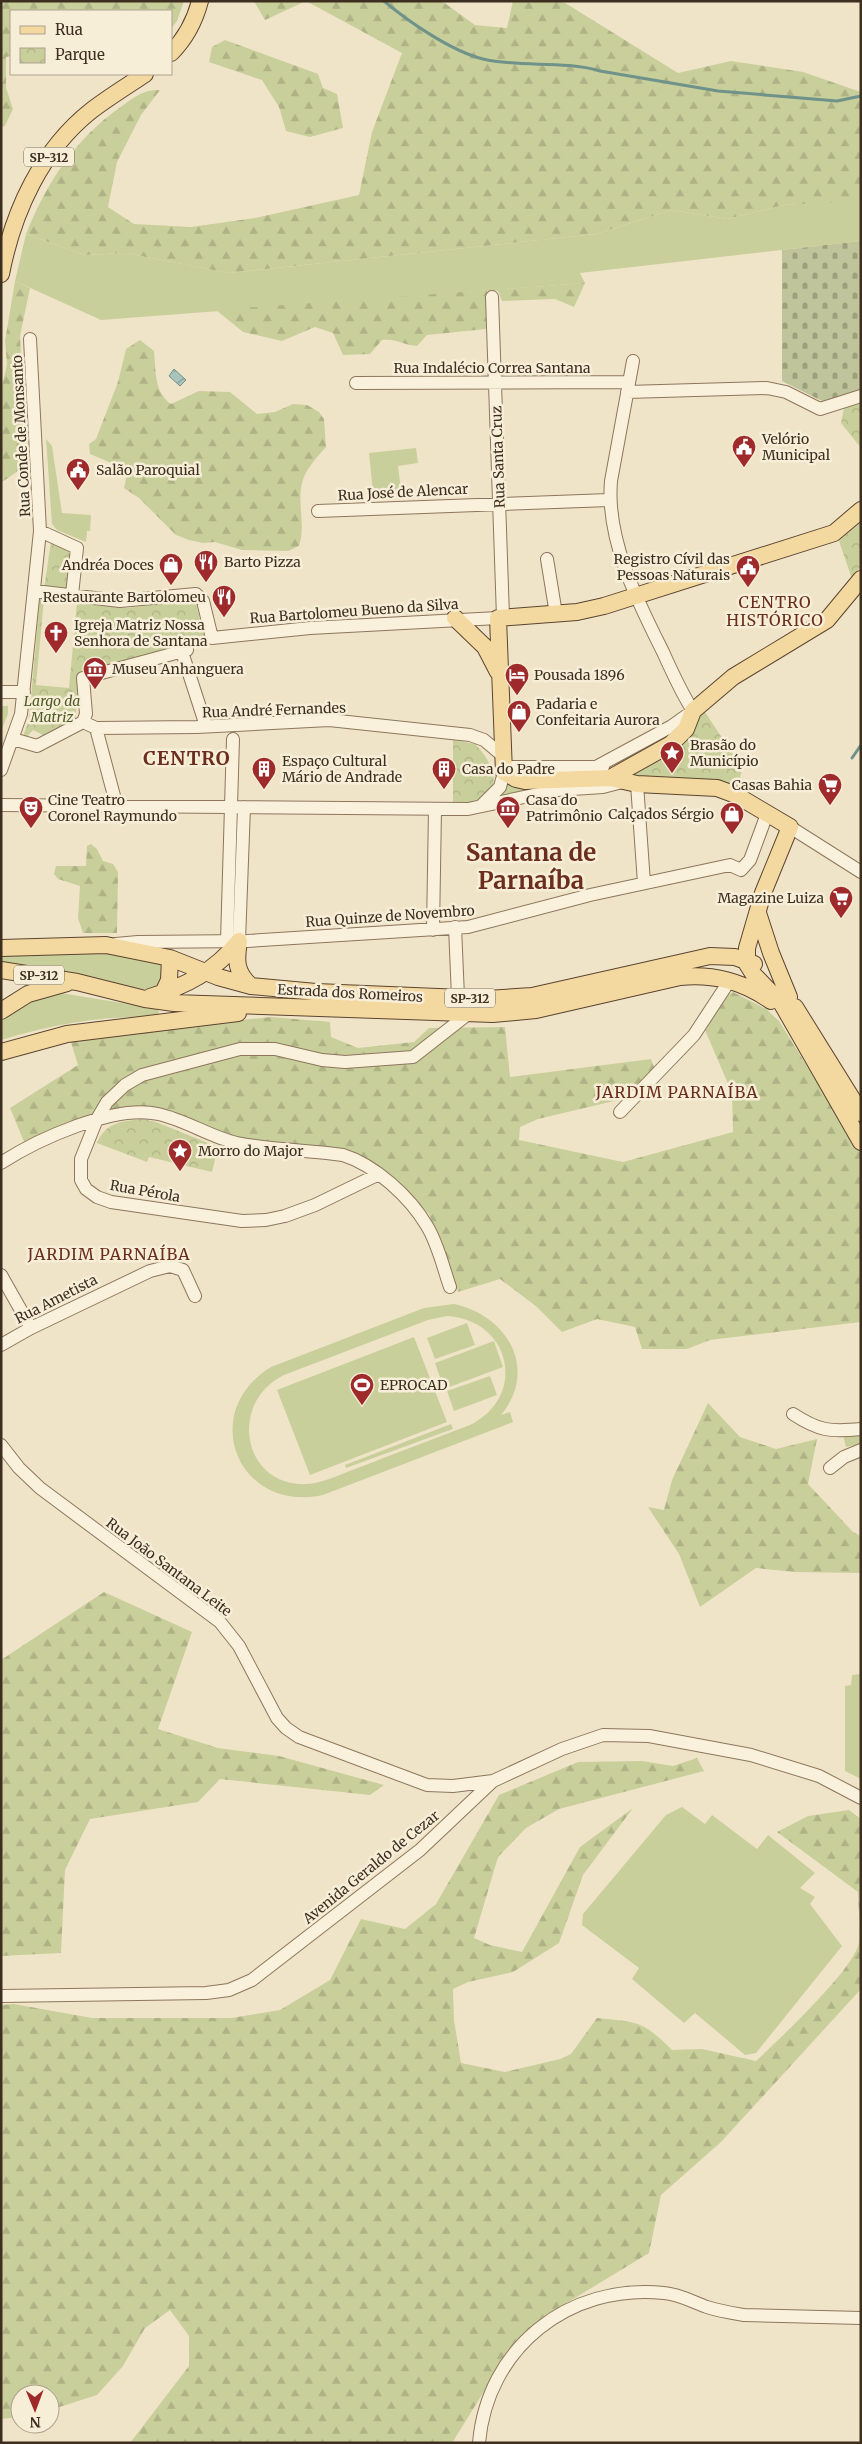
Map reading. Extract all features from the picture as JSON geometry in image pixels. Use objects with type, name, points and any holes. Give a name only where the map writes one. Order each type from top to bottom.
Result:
[{"type":"main road","points":[[172,52],[181,41],[193,20],[200,1]]},
{"type":"main road","name":"SP-312","points":[[1,274],[9,240],[26,194],[58,144],[91,111],[144,75]]},
{"type":"main road","points":[[501,618],[591,609],[635,596],[834,533],[861,510]]},
{"type":"main road","points":[[625,779],[680,736],[686,729],[692,711],[733,677],[827,620],[861,579]]},
{"type":"main road","name":"Rua Santa Cruz","points":[[455,618],[485,647],[500,676]]},
{"type":"main road","name":"Rua Santa Cruz","points":[[501,618],[500,676],[504,765]]},
{"type":"main road","points":[[504,765],[516,779],[525,781],[625,779],[710,787],[729,792],[790,827],[763,893],[746,960]]},
{"type":"main road","points":[[758,913],[788,1005]]},
{"type":"main road","points":[[710,956],[734,947],[752,932]]},
{"type":"main road","points":[[145,999],[163,993],[207,972],[227,955],[233,941]]},
{"type":"main road","points":[[233,941],[239,974],[250,986]]},
{"type":"main road","name":"Estrada dos Romeiros","points":[[1,948],[106,945],[170,958],[250,986],[316,992],[487,999],[532,996],[710,956],[746,960],[767,973],[861,1113]]},
{"type":"main road","points":[[163,993],[169,980],[170,958]]},
{"type":"main road","name":"SP-312","points":[[1,970],[77,982],[145,999],[174,1003],[468,1014]]},
{"type":"main road","name":"Estrada dos Romeiros","points":[[468,1014],[515,1013],[536,1010],[680,977],[707,976],[730,980],[788,1005],[861,1142]]},
{"type":"main road","points":[[1,1011],[28,994],[46,987],[77,982]]},
{"type":"main road","points":[[1,1052],[40,1040],[96,1029],[162,1023],[279,1008]]},
{"type":"street","name":"Rua Santa Cruz","points":[[492,297],[496,383],[501,618]]},
{"type":"street","name":"Rua Conde de Monsanto","points":[[24,692],[40,531],[30,339]]},
{"type":"street","points":[[596,767],[672,726],[692,711],[635,596],[617,538],[609,500],[614,461],[633,361]]},
{"type":"street","name":"Rua Indalécio Correa Santana","points":[[356,383],[496,383],[628,387],[767,388],[786,392],[820,408],[861,396]]},
{"type":"street","name":"Rua José de Alencar","points":[[318,511],[499,502],[609,500]]},
{"type":"street","points":[[35,591],[72,595],[77,548],[40,531]]},
{"type":"street","points":[[547,559],[556,614]]},
{"type":"street","name":"Rua Bartolomeu Bueno da Silva","points":[[72,595],[120,602],[196,594],[203,601],[212,638],[310,628],[455,618],[501,618]]},
{"type":"street","points":[[13,739],[37,746],[83,722],[86,714],[83,678],[184,651],[206,726]]},
{"type":"street","points":[[1,692],[24,692],[22,714],[1,770]]},
{"type":"street","name":"Rua André Fernandes","points":[[96,728],[206,726],[329,720],[452,732],[484,740],[504,765]]},
{"type":"street","points":[[83,722],[96,728],[117,807]]},
{"type":"street","points":[[233,739],[238,807],[233,941]]},
{"type":"street","points":[[479,808],[500,787],[504,765],[596,767],[625,779]]},
{"type":"street","points":[[1,805],[479,808],[557,790],[603,787],[625,779]]},
{"type":"street","points":[[625,779],[644,882]]},
{"type":"street","points":[[433,930],[435,809]]},
{"type":"street","name":"Rua Quinze de Novembro","points":[[106,945],[138,942],[233,941],[468,927],[644,882],[730,865],[742,870],[748,865],[767,814]]},
{"type":"street","points":[[790,827],[861,872]]},
{"type":"street","points":[[455,928],[458,997]]},
{"type":"street","points":[[620,1112],[694,1035],[730,980]]},
{"type":"street","name":"Rua Pérola","points":[[379,1174],[315,1205],[285,1216],[266,1220],[242,1221],[111,1202],[96,1196],[86,1189],[81,1180],[81,1159],[97,1119],[107,1102],[115,1093],[142,1075],[240,1049],[275,1049],[322,1060],[345,1062],[413,1057],[468,1014]]},
{"type":"street","points":[[1,1163],[53,1137],[97,1119],[135,1112],[158,1114],[235,1142],[343,1155],[355,1159],[379,1174],[428,1226],[450,1287]]},
{"type":"street","name":"Rua Ametista","points":[[1,1345],[118,1285],[159,1268],[170,1266],[182,1270],[195,1296]]},
{"type":"street","points":[[1,1275],[31,1328]]},
{"type":"street","points":[[793,1414],[819,1429],[833,1432],[861,1429]]},
{"type":"street","name":"Rua João Santana Leite","points":[[1,1445],[18,1468],[40,1488],[220,1622],[239,1646],[277,1718],[286,1728],[299,1737],[427,1785],[454,1786],[493,1781]]},
{"type":"street","points":[[830,1468],[844,1457],[861,1450]]},
{"type":"street","name":"Avenida Geraldo de Cezar","points":[[1,1996],[206,1993],[229,1990],[252,1980],[420,1850],[493,1781],[562,1749],[603,1734],[624,1734],[751,1755],[826,1779],[861,1798]]},
{"type":"street","points":[[479,2443],[486,2401],[502,2366],[525,2338],[554,2317],[580,2304],[610,2295],[656,2292],[684,2297],[707,2307],[744,2315],[861,2318]]},
{"type":"green space","points":[[1,1],[184,1],[177,21],[172,28],[172,10],[10,10],[10,56],[6,57],[6,88],[13,109],[5,126],[1,127]]},
{"type":"green space","points":[[254,1],[306,1],[265,20]]},
{"type":"green space","points":[[306,1],[442,1],[475,25],[507,28],[513,1],[562,1],[678,73],[731,61],[803,72],[861,92],[861,201],[784,205],[727,219],[672,210],[596,234],[229,273],[125,253],[85,255],[26,234],[53,179],[77,147],[105,119],[126,103],[140,94],[155,90],[160,90],[141,115],[117,162],[108,207],[134,224],[191,227],[255,218],[359,195],[372,132],[402,53]]},
{"type":"green space","points":[[225,40],[318,74],[323,88],[337,94],[343,128],[310,137],[286,131],[279,107],[262,80],[209,62],[212,47]]},
{"type":"green space","points":[[861,201],[861,241],[580,273],[585,283],[101,320],[15,281],[26,234],[85,255],[125,253],[229,273],[596,234],[672,210],[727,219],[784,205]]},
{"type":"green space","points":[[861,241],[861,390],[824,402],[782,381],[782,250]]},
{"type":"green space","points":[[15,281],[30,288],[20,336],[27,467],[1,482],[1,391],[7,364],[5,341]]},
{"type":"green space","points":[[585,283],[574,307],[555,299],[502,301],[498,291],[488,290]]},
{"type":"green space","points":[[487,290],[486,329],[427,335],[417,346],[391,340],[382,340],[370,354],[343,355],[333,333],[315,327],[282,341],[243,332],[216,310]]},
{"type":"green space","points":[[140,340],[154,351],[159,387],[165,399],[171,404],[199,391],[230,392],[257,414],[275,412],[293,404],[307,405],[319,412],[324,419],[326,447],[315,459],[302,483],[300,499],[302,530],[299,546],[288,551],[242,550],[215,542],[203,543],[189,540],[176,535],[139,498],[124,488],[128,470],[90,454],[89,444],[96,439],[118,382],[126,349]]},
{"type":"green space","points":[[861,402],[861,448],[841,423],[844,408]]},
{"type":"green space","points":[[46,439],[52,446],[62,513],[91,515],[90,531],[87,531],[86,542],[57,530],[52,524]]},
{"type":"green space","points":[[416,448],[418,463],[398,466],[401,490],[373,493],[369,453]]},
{"type":"green space","points":[[861,521],[861,566],[852,579],[839,541]]},
{"type":"green space","points":[[51,541],[74,551],[69,592],[44,589]]},
{"type":"green space","name":"Largo da Matriz","points":[[40,596],[78,599],[86,604],[127,608],[192,600],[196,604],[206,642],[80,674],[75,721],[47,737],[33,730],[24,740],[22,739],[29,720]],"holes":[[[44,599],[77,602],[69,688],[36,685]]]},
{"type":"green space","points":[[1,706],[8,706],[8,714],[1,731]]},
{"type":"green space","points":[[705,712],[742,768],[738,790],[635,780],[622,764],[607,765]]},
{"type":"green space","points":[[453,740],[475,744],[485,755],[494,777],[493,786],[489,793],[469,803],[453,804]]},
{"type":"green space","points":[[507,785],[524,787],[524,792],[500,798]]},
{"type":"green space","points":[[91,844],[97,849],[103,861],[113,864],[118,872],[117,933],[83,933],[78,918],[80,886],[58,879],[54,874],[56,866],[86,866],[87,846]]},
{"type":"green space","points":[[98,951],[161,963],[166,972],[158,988],[139,989],[82,975],[1,965],[1,956]]},
{"type":"green space","points":[[733,992],[766,1009],[779,1021],[861,1153],[861,1322],[710,1340],[687,1349],[642,1349],[635,1327],[597,1319],[562,1332],[537,1307],[500,1279],[458,1292],[429,1214],[381,1167],[353,1153],[254,1144],[158,1110],[25,1144],[10,1108],[78,1065],[70,1039],[93,1035],[271,1017],[330,1022],[331,1037],[358,1048],[414,1042],[429,1028],[505,1027],[510,1077],[651,1059],[655,1069],[631,1097],[538,1119],[520,1127],[519,1140],[623,1162],[733,1132],[732,1093],[705,1030],[725,996]]},
{"type":"green space","points":[[61,993],[158,1009],[159,1013],[149,1017],[111,1018],[74,1022],[1,1040],[1,1022],[9,1015],[29,1003]]},
{"type":"green space","points":[[143,1119],[156,1122],[218,1147],[212,1172],[149,1157],[147,1162],[97,1143],[105,1131],[115,1124]]},
{"type":"green space","points":[[454,1304],[473,1310],[489,1320],[502,1332],[512,1346],[517,1363],[517,1380],[512,1397],[501,1415],[510,1412],[513,1422],[323,1495],[293,1497],[269,1489],[250,1475],[237,1455],[233,1432],[236,1409],[249,1386],[271,1367],[424,1308]],"holes":[[[447,1316],[469,1321],[486,1331],[498,1345],[504,1361],[505,1379],[500,1396],[488,1412],[470,1425],[315,1483],[286,1482],[269,1473],[257,1459],[250,1442],[249,1423],[255,1404],[266,1388],[284,1375],[428,1320]]]},
{"type":"green space","points":[[467,1323],[475,1345],[435,1359],[427,1338]]},
{"type":"green space","name":"EPROCAD","points":[[414,1337],[447,1422],[310,1475],[277,1390]]},
{"type":"green space","points":[[494,1341],[503,1367],[444,1389],[435,1363]]},
{"type":"green space","points":[[490,1376],[497,1395],[454,1411],[447,1391]]},
{"type":"green space","points":[[708,1403],[740,1437],[776,1449],[817,1439],[808,1484],[853,1532],[861,1536],[861,1573],[794,1572],[756,1568],[700,1607],[679,1554],[648,1507],[664,1510],[672,1480]]},
{"type":"green space","points":[[451,1424],[453,1429],[346,1468],[345,1465]]},
{"type":"green space","points":[[861,1432],[861,1444],[846,1447],[843,1435]]},
{"type":"green space","points":[[104,1592],[192,1632],[158,1729],[218,1748],[279,1756],[384,1785],[370,1795],[220,1779],[198,1802],[90,1819],[65,1870],[61,1953],[1,1956],[1,1660]]},
{"type":"green space","points":[[861,1674],[861,1779],[845,1771],[845,1686],[851,1685],[852,1675]]},
{"type":"green space","points":[[697,1758],[704,1771],[559,1809],[526,1828],[498,1857],[474,1938],[490,1945],[522,1952],[580,1847],[633,1808],[583,1875],[559,1943],[513,1972],[468,1982],[453,1989],[454,2020],[461,2063],[505,2072],[560,2059],[571,2054],[597,2018],[638,2024],[653,2033],[672,2050],[702,2049],[756,2061],[831,1986],[855,1954],[859,1942],[858,1892],[777,1832],[808,1816],[849,1810],[861,1819],[861,1989],[721,2142],[661,2195],[649,2253],[542,2318],[506,2356],[452,2443],[130,2443],[189,2366],[189,2336],[170,2310],[145,2328],[123,2366],[97,2395],[60,2407],[60,2384],[10,2384],[10,2418],[1,2419],[1,2005],[14,2004],[92,2018],[231,2018],[280,2010],[330,1980],[361,1919],[405,1929],[436,1904],[499,1795],[578,1762],[642,1761],[673,1766]]},
{"type":"green space","points":[[682,1807],[705,1824],[712,1815],[757,1849],[768,1835],[815,1873],[800,1888],[815,1897],[810,1904],[842,1946],[756,2053],[745,2055],[695,2013],[684,2023],[632,1979],[639,1968],[582,1925],[583,1914],[666,1815]]},
{"type":"water","points":[[174,369],[186,380],[180,386],[169,376]]},
{"type":"waterway","points":[[384,1],[444,43],[471,55],[497,62],[571,66],[718,91],[837,101],[861,96]]},
{"type":"waterway","points":[[852,758],[861,745]]},
{"type":"place","name":"Velório Municipal","points":[[744,468]]},
{"type":"place","name":"Salão Paroquial","points":[[78,491]]},
{"type":"place","name":"Barto Pizza","points":[[206,583]]},
{"type":"place","name":"Andréa Doces","points":[[171,586]]},
{"type":"place","name":"Registro Cívil das Pessoas Naturais","points":[[748,588]]},
{"type":"place","name":"Restaurante Bartolomeu","points":[[224,618]]},
{"type":"place","name":"Igreja Matriz Nossa Senhora de Santana","points":[[56,654]]},
{"type":"place","name":"Museu Anhanguera","points":[[95,690]]},
{"type":"place","name":"Pousada 1896","points":[[517,696]]},
{"type":"place","name":"Padaria e Confeitaria Aurora","points":[[519,733]]},
{"type":"place","name":"Brasão do Município","points":[[672,774]]},
{"type":"place","name":"Espaço Cultural Mário de Andrade","points":[[264,790]]},
{"type":"place","name":"Casa do Padre","points":[[444,790]]},
{"type":"place","name":"Casas Bahia","points":[[830,806]]},
{"type":"place","name":"Cine Teatro Coronel Raymundo","points":[[31,829]]},
{"type":"place","name":"Casa do Patrimônio","points":[[508,829]]},
{"type":"place","name":"Calçados Sérgio","points":[[732,835]]},
{"type":"place","name":"Magazine Luiza","points":[[841,919]]},
{"type":"place","name":"Morro do Major","points":[[180,1172]]},
{"type":"place","name":"EPROCAD","points":[[362,1406]]},
{"type":"district","name":"CENTRO HISTÓRICO","points":[[775,611]]},
{"type":"district","name":"CENTRO","points":[[187,758]]},
{"type":"district","name":"Santana de Parnaíba","points":[[531,866]]},
{"type":"district","name":"JARDIM PARNAÍBA","points":[[677,1092]]},
{"type":"district","name":"JARDIM PARNAÍBA","points":[[109,1254]]}]
